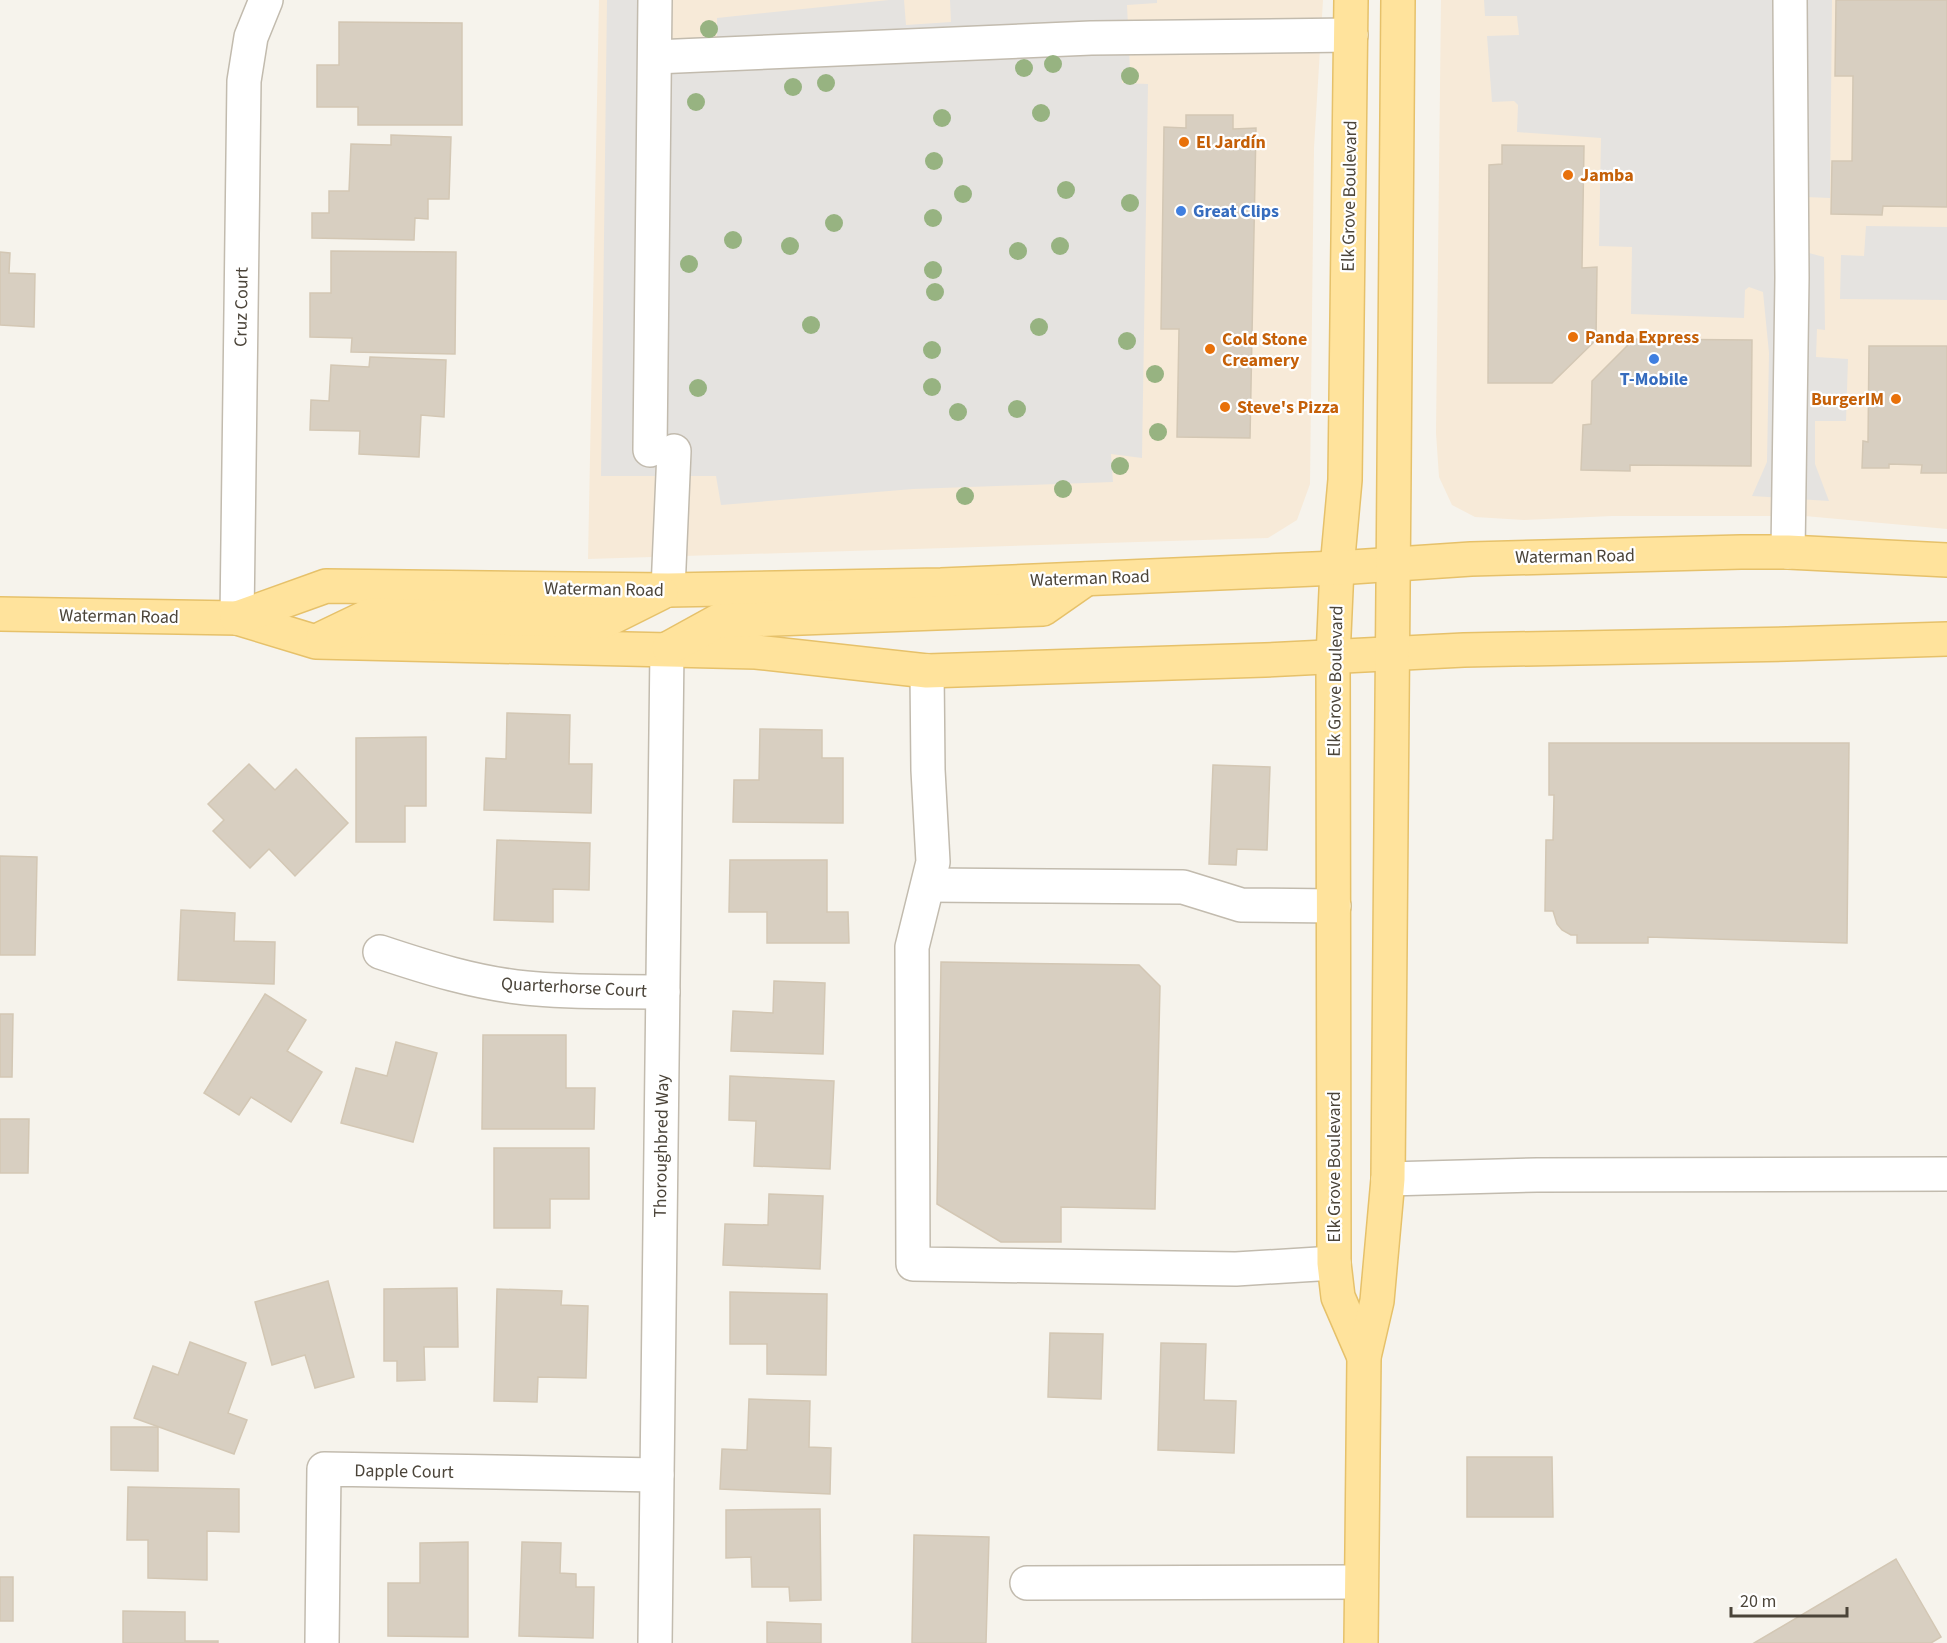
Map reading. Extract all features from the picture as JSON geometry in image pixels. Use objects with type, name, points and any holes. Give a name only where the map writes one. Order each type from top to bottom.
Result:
[{"type":"main road","name":"Elk Grove Boulevard","points":[[1351,0],[1345,480],[1337,568],[1333,657],[1334,1263],[1338,1297],[1364,1357]]},
{"type":"main road","name":"Elk Grove Boulevard","points":[[1360,1643],[1364,1357],[1377,1301],[1388,1179],[1398,0]]},
{"type":"main road","name":"Waterman Road","points":[[237,618],[326,586],[668,590],[941,585],[1337,568],[1471,559],[1788,552],[1947,560]]},
{"type":"main road","points":[[668,649],[718,621],[1043,609],[1086,579]]},
{"type":"main road","points":[[316,642],[370,615],[605,621],[668,590]]},
{"type":"main road","name":"Waterman Road","points":[[0,614],[237,618],[316,642],[756,652],[927,671],[1333,657],[1464,650],[1947,639]]},
{"type":"street","name":"Cruz Court","points":[[237,618],[244,81],[251,37],[266,0]]},
{"type":"street","points":[[655,0],[662,450],[668,590]]},
{"type":"street","points":[[1788,552],[1792,278],[1790,0]]},
{"type":"street","points":[[655,57],[1091,38],[1351,35]]},
{"type":"street","name":"Thoroughbred Way","points":[[655,1643],[668,649]]},
{"type":"street","points":[[927,671],[928,770],[933,862],[912,947],[913,1264],[1236,1269],[1334,1263]]},
{"type":"street","points":[[928,885],[1183,887],[1241,906],[1334,906]]},
{"type":"street","name":"Quarterhorse Court","points":[[380,952],[428,968],[476,980],[526,988],[663,992]]},
{"type":"street","points":[[1388,1179],[1537,1175],[1947,1174]]},
{"type":"street","name":"Dapple Court","points":[[322,1643],[324,1469],[657,1475]]},
{"type":"street","points":[[1027,1583],[1361,1582]]},
{"type":"shaded area","points":[[599,0],[1323,0],[1314,148],[1310,484],[1297,520],[1268,538],[588,559]]},
{"type":"shaded area","points":[[607,0],[672,0],[671,42],[717,43],[717,18],[889,0],[904,0],[906,25],[951,22],[950,0],[1157,0],[1157,3],[1127,5],[1130,70],[1122,70],[1122,83],[1148,84],[1142,458],[1111,454],[1113,482],[913,489],[721,505],[716,476],[601,476]]},
{"type":"shaded area","points":[[1441,0],[1947,0],[1947,529],[1805,516],[1612,516],[1524,520],[1475,517],[1452,505],[1439,477],[1436,433]]},
{"type":"shaded area","points":[[1484,0],[1832,0],[1830,198],[1806,197],[1802,204],[1809,253],[1824,257],[1825,330],[1817,329],[1816,357],[1848,359],[1846,421],[1815,421],[1815,464],[1829,501],[1752,496],[1767,462],[1769,353],[1763,292],[1749,287],[1745,290],[1744,318],[1631,314],[1632,247],[1599,246],[1601,138],[1517,132],[1518,105],[1514,101],[1492,102],[1487,36],[1519,35],[1517,16],[1485,16]]},
{"type":"shaded area","points":[[1866,226],[1947,227],[1947,300],[1840,299],[1841,255],[1864,256]]},
{"type":"building","points":[[1836,0],[1947,0],[1947,207],[1883,206],[1882,215],[1831,214],[1832,161],[1852,161],[1853,76],[1835,76]]},
{"type":"building","points":[[339,22],[462,23],[462,125],[358,125],[358,107],[317,107],[317,65],[339,65]]},
{"type":"building","points":[[1186,115],[1233,115],[1233,129],[1256,128],[1250,438],[1177,437],[1179,329],[1161,329],[1164,127],[1186,128]]},
{"type":"building","points":[[391,135],[451,137],[449,199],[428,199],[428,219],[415,218],[414,240],[312,238],[312,213],[329,213],[329,191],[349,191],[351,144],[391,145]]},
{"type":"building","points":[[1502,145],[1584,146],[1582,268],[1597,267],[1596,340],[1552,383],[1488,383],[1489,165],[1502,164]]},
{"type":"building","points":[[331,251],[456,252],[455,354],[351,352],[352,338],[310,337],[310,293],[331,293]]},
{"type":"building","points":[[0,252],[10,253],[9,273],[35,274],[34,327],[0,325]]},
{"type":"building","points":[[1634,339],[1752,340],[1751,466],[1630,465],[1630,471],[1581,470],[1583,425],[1591,424],[1592,381]]},
{"type":"building","points":[[1869,346],[1947,346],[1947,473],[1921,473],[1922,465],[1889,464],[1889,468],[1862,468],[1863,441],[1868,442]]},
{"type":"building","points":[[370,357],[446,360],[444,417],[421,415],[419,457],[359,454],[360,431],[310,430],[311,400],[329,401],[331,365],[369,367]]},
{"type":"building","points":[[507,713],[570,715],[569,764],[592,764],[591,813],[484,810],[486,758],[506,759]]},
{"type":"building","points":[[760,729],[822,730],[822,758],[843,758],[843,823],[733,822],[734,780],[759,780]]},
{"type":"building","points":[[426,737],[426,806],[405,806],[405,842],[356,842],[356,738]]},
{"type":"building","points":[[1549,743],[1849,743],[1847,943],[1648,937],[1648,943],[1577,943],[1577,935],[1571,935],[1562,930],[1557,924],[1553,911],[1545,911],[1546,840],[1553,840],[1554,795],[1549,795]]},
{"type":"building","points":[[249,764],[275,790],[296,769],[348,823],[295,876],[269,849],[250,868],[213,831],[224,820],[208,804]]},
{"type":"building","points":[[1213,765],[1270,767],[1267,850],[1237,849],[1236,865],[1209,864]]},
{"type":"building","points":[[497,840],[590,843],[589,890],[553,889],[553,922],[494,920]]},
{"type":"building","points":[[0,856],[37,857],[35,955],[0,955]]},
{"type":"building","points":[[730,860],[827,860],[827,912],[848,912],[849,943],[767,943],[767,912],[729,912]]},
{"type":"building","points":[[181,910],[235,913],[234,941],[275,942],[274,984],[178,980]]},
{"type":"building","points":[[941,962],[1139,965],[1160,986],[1155,1209],[1061,1207],[1061,1242],[1001,1242],[937,1204]]},
{"type":"building","points":[[774,981],[825,983],[823,1054],[731,1051],[733,1011],[773,1013]]},
{"type":"building","points":[[265,994],[306,1020],[287,1051],[322,1072],[291,1122],[251,1097],[239,1115],[204,1093]]},
{"type":"building","points":[[0,1014],[13,1014],[12,1077],[0,1077]]},
{"type":"building","points":[[483,1035],[566,1035],[566,1088],[595,1088],[594,1129],[482,1129]]},
{"type":"building","points":[[396,1042],[437,1053],[413,1142],[341,1123],[356,1068],[387,1076]]},
{"type":"building","points":[[730,1076],[834,1081],[830,1169],[754,1166],[756,1121],[729,1120]]},
{"type":"building","points":[[0,1119],[29,1119],[28,1173],[0,1173]]},
{"type":"building","points":[[494,1148],[589,1148],[589,1199],[550,1199],[550,1228],[494,1228]]},
{"type":"building","points":[[769,1194],[823,1196],[820,1269],[723,1265],[725,1224],[768,1225]]},
{"type":"building","points":[[328,1281],[354,1377],[315,1388],[305,1355],[272,1365],[255,1302]]},
{"type":"building","points":[[457,1288],[458,1347],[424,1347],[425,1380],[397,1381],[397,1361],[384,1361],[384,1289]]},
{"type":"building","points":[[497,1289],[562,1291],[561,1305],[588,1306],[586,1378],[538,1377],[537,1402],[494,1401]]},
{"type":"building","points":[[730,1292],[827,1294],[826,1375],[767,1374],[767,1344],[730,1344]]},
{"type":"building","points":[[1050,1333],[1103,1334],[1101,1399],[1048,1397]]},
{"type":"building","points":[[190,1342],[246,1363],[228,1413],[247,1420],[234,1454],[134,1418],[153,1366],[178,1375]]},
{"type":"building","points":[[1161,1343],[1206,1344],[1204,1400],[1236,1401],[1234,1453],[1158,1450]]},
{"type":"building","points":[[749,1399],[810,1401],[809,1447],[831,1448],[830,1494],[720,1489],[722,1449],[747,1450]]},
{"type":"building","points":[[111,1427],[158,1427],[158,1471],[111,1470]]},
{"type":"building","points":[[1467,1457],[1552,1457],[1553,1517],[1467,1517]]},
{"type":"building","points":[[128,1487],[239,1489],[239,1532],[207,1531],[207,1580],[148,1578],[148,1540],[127,1540]]},
{"type":"building","points":[[820,1509],[821,1600],[790,1601],[789,1587],[752,1587],[751,1557],[726,1558],[726,1510]]},
{"type":"building","points":[[914,1535],[989,1537],[986,1643],[912,1643]]},
{"type":"building","points":[[468,1542],[468,1637],[388,1636],[388,1583],[420,1583],[420,1543]]},
{"type":"building","points":[[522,1542],[561,1543],[560,1573],[576,1574],[576,1587],[594,1587],[593,1638],[519,1636]]},
{"type":"building","points":[[1896,1559],[1941,1637],[1931,1643],[1754,1643]]},
{"type":"building","points":[[0,1577],[13,1577],[13,1621],[0,1621]]},
{"type":"building","points":[[123,1611],[185,1612],[185,1641],[218,1641],[218,1643],[123,1643]]},
{"type":"building","points":[[767,1622],[821,1624],[821,1643],[767,1643]]},
{"type":"place","name":"El Jardín","points":[[1184,142]]},
{"type":"place","name":"Jamba","points":[[1568,175]]},
{"type":"place","name":"Great Clips","points":[[1181,211]]},
{"type":"place","name":"Panda Express","points":[[1573,337]]},
{"type":"place","name":"Cold Stone Creamery","points":[[1210,349]]},
{"type":"place","name":"T-Mobile","points":[[1654,359]]},
{"type":"place","name":"BurgerIM","points":[[1896,399]]},
{"type":"place","name":"Steve's Pizza","points":[[1225,407]]}]
